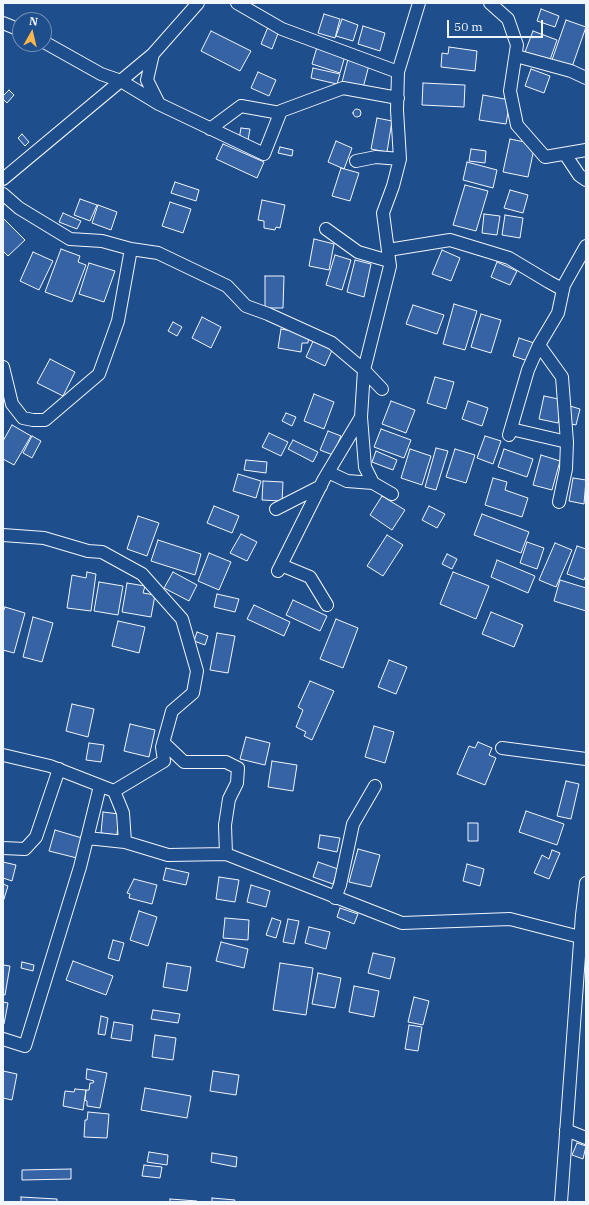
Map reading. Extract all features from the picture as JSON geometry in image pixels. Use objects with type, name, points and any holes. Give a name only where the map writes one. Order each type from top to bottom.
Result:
[{"type":"street","points":[[3,179],[153,54],[198,3]]},
{"type":"street","points":[[237,3],[282,29],[398,72]]},
{"type":"street","points":[[373,483],[365,466],[360,417],[364,370],[387,284],[388,256],[383,213],[393,186],[400,159],[398,72],[418,7],[430,3]]},
{"type":"street","points":[[490,3],[508,19],[517,45],[510,91],[517,124],[545,157],[586,150]]},
{"type":"street","points":[[52,46],[101,74],[121,81],[159,104],[264,154],[281,111],[343,88],[398,98]]},
{"type":"street","points":[[153,54],[147,80],[159,104]]},
{"type":"street","points":[[516,56],[571,71],[586,78]]},
{"type":"street","points":[[210,129],[241,106],[280,113]]},
{"type":"street","points":[[565,154],[579,175],[586,180]]},
{"type":"street","points":[[356,161],[376,157],[400,159]]},
{"type":"street","points":[[3,194],[20,208],[70,239],[102,241],[131,249],[158,253],[227,286],[246,306],[332,343],[364,370],[382,389]]},
{"type":"street","points":[[326,229],[358,252],[388,256],[450,240],[509,258],[560,288],[564,286]]},
{"type":"street","points":[[566,442],[510,432],[528,370],[539,346],[558,313],[564,286],[586,246]]},
{"type":"street","points":[[3,367],[12,404],[23,418],[33,420],[44,420],[100,374],[118,321],[131,249]]},
{"type":"street","points":[[539,346],[562,377],[566,469],[559,502]]},
{"type":"street","points":[[328,605],[310,577],[279,568],[320,486],[360,417]]},
{"type":"street","points":[[328,472],[347,481],[373,483],[392,494]]},
{"type":"street","points":[[276,509],[320,486]]},
{"type":"street","points":[[3,534],[44,538],[88,551],[102,552],[142,574],[182,620],[197,671],[193,693],[172,711],[164,743],[164,761],[114,791]]},
{"type":"street","points":[[164,743],[184,762],[226,762],[238,768],[237,783],[229,799],[226,825],[226,854]]},
{"type":"street","points":[[502,748],[586,759]]},
{"type":"street","points":[[3,754],[59,770],[114,791],[123,813],[125,842]]},
{"type":"street","points":[[3,848],[25,849],[36,837],[59,770]]},
{"type":"street","points":[[3,1040],[24,1046],[87,838],[100,786]]},
{"type":"street","points":[[335,898],[340,885],[353,824],[376,786]]},
{"type":"street","points":[[87,838],[125,842],[168,855],[226,854],[402,923],[510,919],[580,937]]},
{"type":"street","points":[[560,1202],[580,937],[584,915],[586,883]]},
{"type":"street","points":[[566,1130],[586,1138]]},
{"type":"building","points":[[541,9],[559,16],[555,27],[537,21]]},
{"type":"building","points":[[324,14],[340,19],[335,38],[318,33]]},
{"type":"building","points":[[342,19],[358,25],[353,41],[336,36]]},
{"type":"building","points":[[566,20],[586,27],[572,67],[552,60]]},
{"type":"building","points":[[363,26],[385,33],[380,51],[358,44]]},
{"type":"building","points":[[268,27],[279,31],[272,49],[261,44]]},
{"type":"building","points":[[211,31],[251,51],[240,71],[201,51]]},
{"type":"building","points":[[533,31],[557,40],[550,60],[525,52]]},
{"type":"building","points":[[317,47],[345,56],[340,73],[312,64]]},
{"type":"building","points":[[449,47],[477,51],[475,71],[441,67],[442,53],[448,54]]},
{"type":"building","points":[[348,59],[369,65],[363,88],[342,82]]},
{"type":"building","points":[[313,68],[340,74],[337,84],[311,78]]},
{"type":"building","points":[[531,69],[550,76],[544,93],[525,86]]},
{"type":"building","points":[[258,72],[276,80],[269,96],[251,88]]},
{"type":"building","points":[[423,83],[465,85],[464,107],[422,105]]},
{"type":"building","points":[[9,90],[14,95],[7,103],[3,99],[3,96]]},
{"type":"building","points":[[483,95],[510,100],[506,124],[479,120]]},
{"type":"building","points":[[355,109],[359,109],[361,113],[359,117],[355,117],[353,115],[353,111]]},
{"type":"building","points":[[377,118],[392,121],[387,152],[371,149]]},
{"type":"building","points":[[241,128],[250,129],[248,140],[239,139]]},
{"type":"building","points":[[22,134],[29,142],[25,146],[18,138]]},
{"type":"building","points":[[510,139],[535,144],[528,177],[503,172]]},
{"type":"building","points":[[336,141],[352,148],[344,169],[328,162]]},
{"type":"building","points":[[223,144],[264,162],[257,178],[216,159]]},
{"type":"building","points":[[280,147],[293,150],[292,156],[278,153]]},
{"type":"building","points":[[471,149],[486,151],[485,163],[469,161]]},
{"type":"building","points":[[467,162],[497,170],[493,188],[463,180]]},
{"type":"building","points":[[341,168],[359,173],[350,201],[332,196]]},
{"type":"building","points":[[175,182],[199,190],[196,201],[171,193]]},
{"type":"building","points":[[465,185],[488,191],[476,231],[453,225]]},
{"type":"building","points":[[510,190],[528,195],[523,213],[504,208]]},
{"type":"building","points":[[80,199],[97,205],[90,221],[74,215]]},
{"type":"building","points":[[262,200],[285,205],[280,228],[276,227],[275,230],[264,228],[264,221],[258,220]]},
{"type":"building","points":[[170,202],[191,209],[183,233],[162,226]]},
{"type":"building","points":[[98,205],[117,212],[111,230],[92,223]]},
{"type":"building","points":[[63,213],[81,221],[77,229],[59,222]]},
{"type":"building","points":[[484,214],[500,216],[497,235],[482,233]]},
{"type":"building","points":[[505,215],[523,218],[520,238],[502,235]]},
{"type":"building","points":[[3,218],[25,240],[8,256],[3,251]]},
{"type":"building","points":[[314,239],[334,244],[329,270],[309,266]]},
{"type":"building","points":[[61,249],[80,256],[78,262],[86,265],[72,302],[45,292]]},
{"type":"building","points":[[442,250],[460,258],[451,281],[432,274]]},
{"type":"building","points":[[33,252],[53,261],[39,290],[20,281]]},
{"type":"building","points":[[335,255],[351,260],[342,290],[326,285]]},
{"type":"building","points":[[355,260],[371,264],[364,297],[347,292]]},
{"type":"building","points":[[497,262],[517,271],[510,285],[491,277]]},
{"type":"building","points":[[89,263],[115,271],[104,302],[79,294]]},
{"type":"building","points":[[265,276],[284,276],[283,308],[265,308]]},
{"type":"building","points":[[454,304],[477,311],[465,350],[443,344]]},
{"type":"building","points":[[413,305],[444,315],[437,334],[406,324]]},
{"type":"building","points":[[481,314],[501,320],[491,353],[471,347]]},
{"type":"building","points":[[202,317],[221,327],[211,348],[192,338]]},
{"type":"building","points":[[173,322],[182,327],[177,336],[168,331]]},
{"type":"building","points":[[281,329],[309,334],[308,343],[302,343],[301,352],[278,348]]},
{"type":"building","points":[[519,338],[534,343],[528,361],[513,356]]},
{"type":"building","points":[[314,339],[333,348],[325,366],[306,357]]},
{"type":"building","points":[[50,359],[75,372],[63,396],[37,383]]},
{"type":"building","points":[[435,377],[454,382],[446,409],[427,403]]},
{"type":"building","points":[[314,394],[334,402],[324,429],[304,421]]},
{"type":"building","points":[[544,396],[563,400],[558,423],[539,419]]},
{"type":"building","points":[[391,401],[415,410],[406,433],[382,424]]},
{"type":"building","points":[[468,401],[488,408],[482,426],[462,419]]},
{"type":"building","points":[[570,406],[580,409],[576,425],[566,423]]},
{"type":"building","points":[[286,413],[296,417],[292,426],[282,421]]},
{"type":"building","points":[[12,425],[31,436],[14,465],[3,459],[3,441]]},
{"type":"building","points":[[381,429],[411,440],[404,458],[374,447]]},
{"type":"building","points":[[328,431],[341,436],[333,455],[320,450]]},
{"type":"building","points":[[269,433],[288,442],[281,456],[262,447]]},
{"type":"building","points":[[32,436],[41,441],[32,458],[23,453]]},
{"type":"building","points":[[485,436],[501,441],[493,464],[477,458]]},
{"type":"building","points":[[293,440],[318,452],[313,462],[288,449]]},
{"type":"building","points":[[436,448],[448,451],[436,490],[425,487]]},
{"type":"building","points":[[410,449],[431,456],[422,485],[401,478]]},
{"type":"building","points":[[455,449],[475,455],[466,483],[446,477]]},
{"type":"building","points":[[504,449],[533,459],[527,477],[498,467]]},
{"type":"building","points":[[376,451],[397,460],[393,470],[372,462]]},
{"type":"building","points":[[541,455],[560,461],[552,490],[533,485]]},
{"type":"building","points":[[246,460],[267,462],[266,473],[244,470]]},
{"type":"building","points":[[238,474],[261,481],[256,498],[233,491]]},
{"type":"building","points":[[493,478],[507,482],[505,490],[528,498],[522,517],[485,505]]},
{"type":"building","points":[[573,478],[586,480],[584,504],[569,501]]},
{"type":"building","points":[[263,481],[283,482],[282,501],[262,500]]},
{"type":"building","points":[[382,496],[405,510],[392,530],[370,515]]},
{"type":"building","points":[[214,506],[239,516],[232,533],[207,523]]},
{"type":"building","points":[[429,506],[445,514],[437,528],[422,520]]},
{"type":"building","points":[[482,514],[529,532],[521,553],[474,535]]},
{"type":"building","points":[[138,516],[159,523],[147,556],[127,549]]},
{"type":"building","points":[[241,534],[257,542],[247,561],[230,553]]},
{"type":"building","points":[[387,535],[403,545],[383,576],[367,566]]},
{"type":"building","points":[[158,540],[201,554],[195,575],[151,561]]},
{"type":"building","points":[[527,542],[544,548],[537,569],[520,563]]},
{"type":"building","points":[[555,543],[572,550],[556,587],[539,580]]},
{"type":"building","points":[[577,546],[586,549],[586,575],[584,580],[567,574]]},
{"type":"building","points":[[209,553],[231,562],[219,590],[198,581]]},
{"type":"building","points":[[447,554],[457,559],[452,569],[442,564]]},
{"type":"building","points":[[497,560],[535,576],[528,593],[491,577]]},
{"type":"building","points":[[87,572],[96,574],[91,611],[67,608],[72,575],[86,578]]},
{"type":"building","points":[[173,572],[197,585],[189,601],[164,588]]},
{"type":"building","points":[[453,572],[489,586],[476,619],[440,604]]},
{"type":"building","points":[[560,580],[586,588],[586,611],[554,601]]},
{"type":"building","points":[[99,582],[123,586],[118,615],[94,611]]},
{"type":"building","points":[[127,583],[145,586],[143,593],[155,595],[151,617],[122,612]]},
{"type":"building","points":[[217,594],[239,599],[235,612],[214,607]]},
{"type":"building","points":[[293,600],[327,616],[320,631],[286,615]]},
{"type":"building","points":[[254,605],[290,622],[284,636],[247,619]]},
{"type":"building","points":[[5,607],[25,613],[14,653],[3,650],[3,612]]},
{"type":"building","points":[[491,612],[523,625],[514,647],[482,634]]},
{"type":"building","points":[[33,617],[53,623],[42,662],[23,657]]},
{"type":"building","points":[[336,619],[358,628],[343,668],[320,659]]},
{"type":"building","points":[[118,621],[145,627],[139,653],[112,646]]},
{"type":"building","points":[[197,632],[208,636],[205,645],[194,641]]},
{"type":"building","points":[[217,633],[235,636],[228,673],[210,670]]},
{"type":"building","points":[[389,660],[407,667],[396,694],[378,687]]},
{"type":"building","points":[[310,681],[334,691],[312,740],[304,736],[306,732],[296,727],[303,710],[298,707]]},
{"type":"building","points":[[72,704],[94,709],[88,737],[66,731]]},
{"type":"building","points":[[130,724],[155,730],[149,757],[124,751]]},
{"type":"building","points":[[374,726],[394,732],[385,763],[365,757]]},
{"type":"building","points":[[246,737],[270,743],[265,765],[240,759]]},
{"type":"building","points":[[478,742],[492,748],[489,755],[496,758],[485,785],[457,774],[469,746],[475,748]]},
{"type":"building","points":[[89,743],[104,745],[101,762],[86,760]]},
{"type":"building","points":[[272,761],[297,765],[293,791],[268,787]]},
{"type":"building","points":[[566,781],[579,784],[571,819],[557,816]]},
{"type":"building","points":[[526,811],[564,824],[557,845],[519,832]]},
{"type":"building","points":[[103,812],[119,814],[117,835],[101,833]]},
{"type":"building","points":[[468,823],[478,823],[478,841],[468,841]]},
{"type":"building","points":[[55,830],[82,838],[77,858],[49,851]]},
{"type":"building","points":[[320,835],[340,838],[337,852],[318,848]]},
{"type":"building","points":[[358,849],[380,855],[371,887],[349,882]]},
{"type":"building","points":[[552,850],[560,853],[549,879],[534,873],[542,855],[549,859]]},
{"type":"building","points":[[3,862],[16,865],[12,881],[3,878]]},
{"type":"building","points":[[318,862],[338,869],[333,884],[313,877]]},
{"type":"building","points":[[467,864],[484,869],[480,886],[463,881]]},
{"type":"building","points":[[166,868],[189,873],[186,885],[163,880]]},
{"type":"building","points":[[219,877],[239,880],[235,902],[216,899]]},
{"type":"building","points":[[134,879],[157,885],[152,904],[129,898],[130,894],[127,893]]},
{"type":"building","points":[[3,884],[8,886],[3,902]]},
{"type":"building","points":[[251,885],[270,891],[266,907],[247,902]]},
{"type":"building","points":[[340,908],[358,914],[354,924],[337,917]]},
{"type":"building","points":[[139,911],[157,917],[148,946],[130,940]]},
{"type":"building","points":[[225,918],[249,920],[248,940],[223,938]]},
{"type":"building","points":[[272,918],[281,921],[276,938],[266,935]]},
{"type":"building","points":[[288,919],[299,921],[294,944],[283,942]]},
{"type":"building","points":[[309,927],[330,932],[326,949],[305,943]]},
{"type":"building","points":[[113,940],[124,943],[119,961],[108,958]]},
{"type":"building","points":[[221,942],[248,949],[244,968],[216,961]]},
{"type":"building","points":[[373,953],[395,958],[390,979],[368,973]]},
{"type":"building","points":[[73,961],[113,976],[106,995],[66,980]]},
{"type":"building","points":[[22,962],[34,965],[33,971],[21,968]]},
{"type":"building","points":[[167,963],[191,967],[187,991],[163,987]]},
{"type":"building","points":[[280,963],[313,968],[306,1015],[273,1010]]},
{"type":"building","points":[[3,965],[10,966],[5,995],[3,995]]},
{"type":"building","points":[[318,973],[341,978],[335,1008],[312,1004]]},
{"type":"building","points":[[354,986],[379,991],[374,1017],[349,1012]]},
{"type":"building","points":[[414,997],[429,1001],[423,1025],[408,1022]]},
{"type":"building","points":[[3,1002],[8,1003],[4,1024],[3,1024]]},
{"type":"building","points":[[153,1010],[180,1014],[178,1023],[151,1019]]},
{"type":"building","points":[[101,1016],[108,1018],[105,1035],[98,1034]]},
{"type":"building","points":[[114,1022],[133,1025],[131,1041],[111,1038]]},
{"type":"building","points":[[409,1025],[422,1027],[418,1051],[405,1049]]},
{"type":"building","points":[[155,1035],[176,1038],[173,1060],[152,1057]]},
{"type":"building","points":[[87,1069],[107,1073],[100,1108],[87,1106],[87,1101],[85,1100],[86,1090],[89,1090],[90,1083],[93,1083],[94,1081],[86,1079]]},
{"type":"building","points":[[3,1071],[17,1074],[12,1100],[3,1098]]},
{"type":"building","points":[[213,1071],[239,1075],[236,1095],[210,1091]]},
{"type":"building","points":[[145,1088],[191,1096],[187,1118],[141,1110]]},
{"type":"building","points":[[75,1089],[86,1090],[83,1110],[63,1106],[65,1091],[74,1092]]},
{"type":"building","points":[[88,1112],[109,1114],[107,1138],[84,1137],[85,1120],[87,1120]]},
{"type":"building","points":[[577,1143],[586,1146],[583,1159],[572,1155]]},
{"type":"building","points":[[149,1152],[168,1155],[167,1165],[147,1162]]},
{"type":"building","points":[[212,1153],[237,1157],[236,1167],[211,1162]]},
{"type":"building","points":[[144,1165],[162,1167],[160,1178],[142,1176]]},
{"type":"building","points":[[71,1169],[71,1179],[22,1180],[22,1170]]},
{"type":"building","points":[[21,1197],[57,1199],[57,1202],[21,1202]]},
{"type":"building","points":[[212,1198],[235,1200],[234,1202],[212,1202]]},
{"type":"building","points":[[170,1199],[197,1201],[197,1202],[170,1202]]}]
